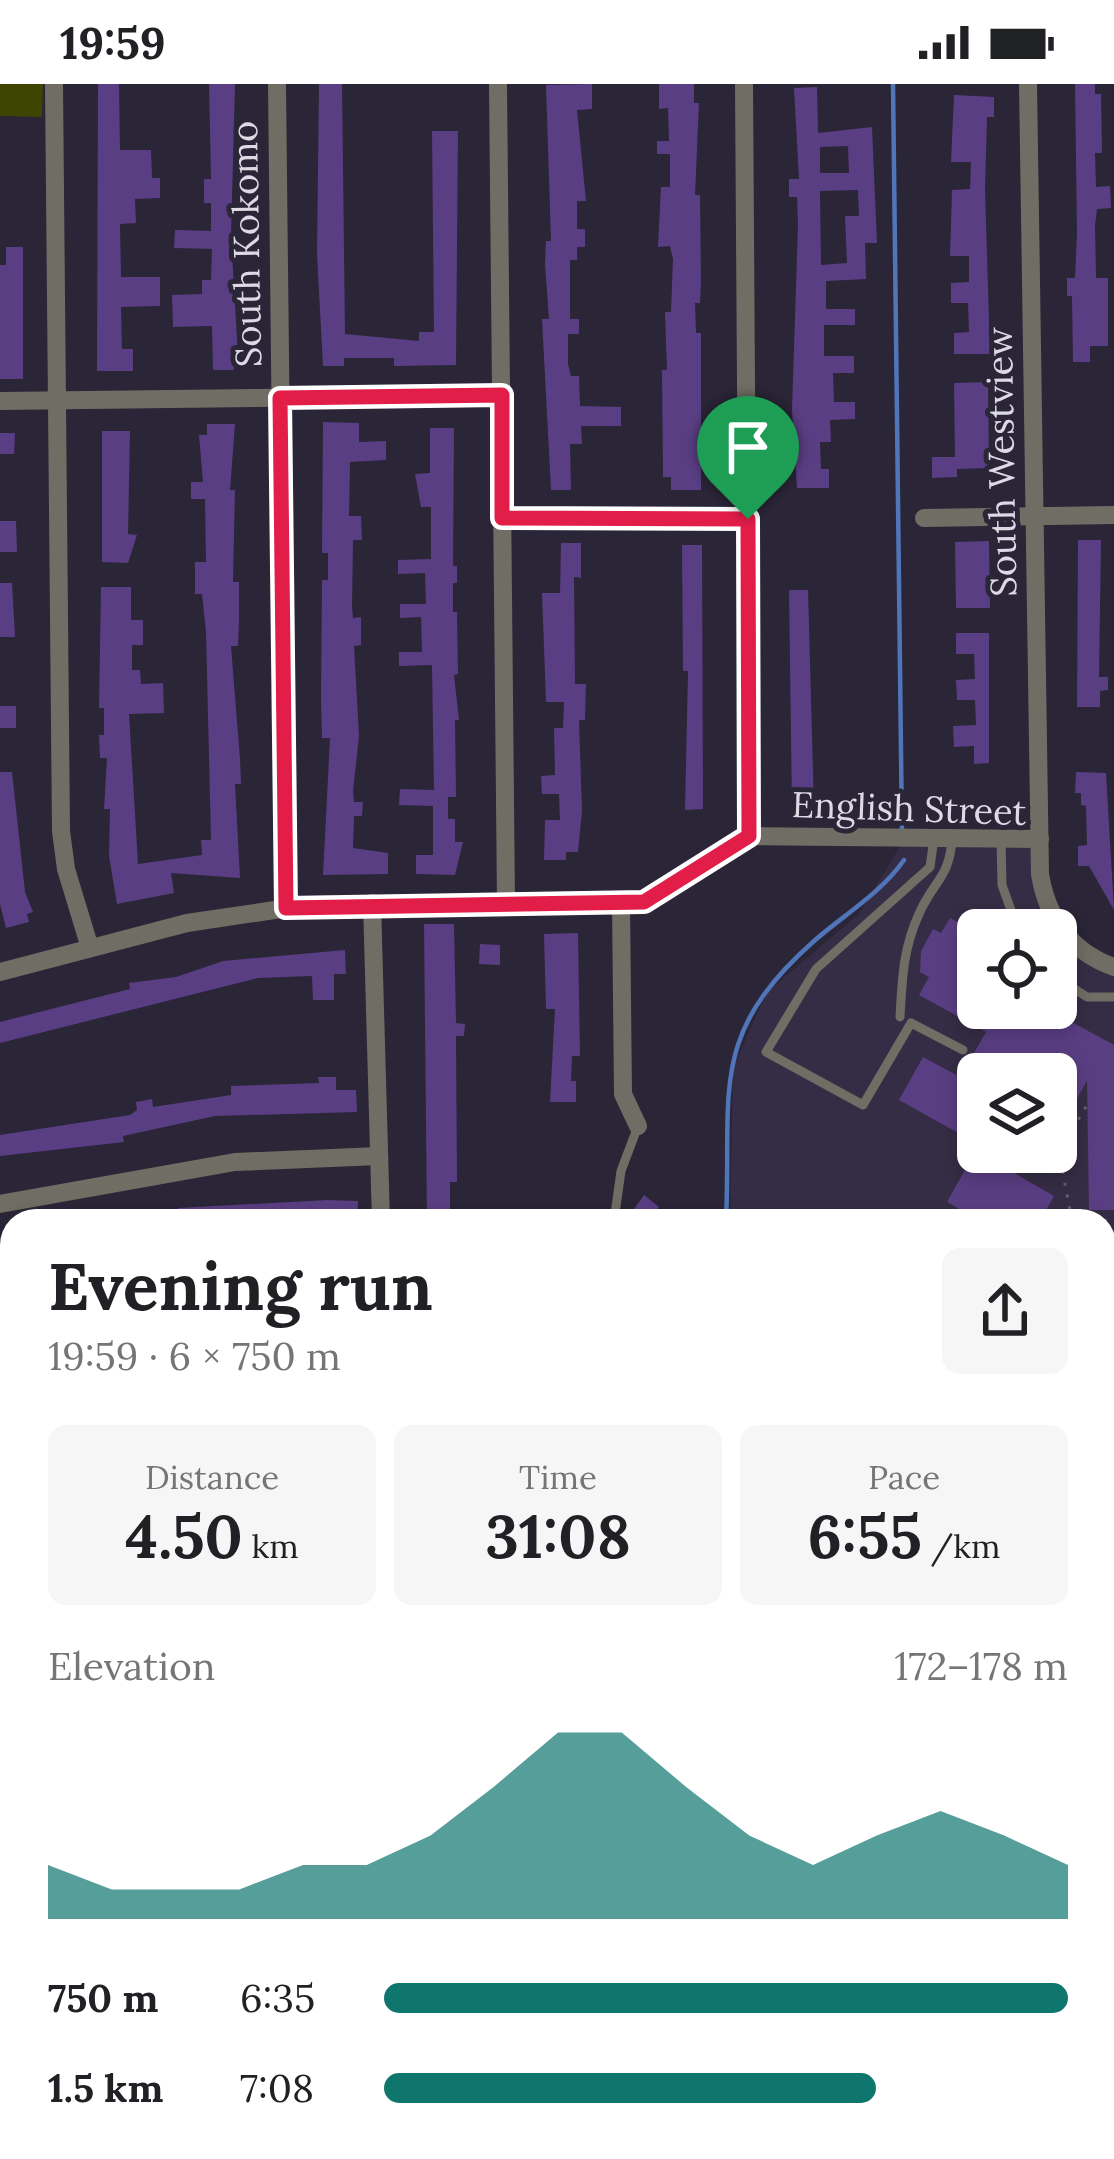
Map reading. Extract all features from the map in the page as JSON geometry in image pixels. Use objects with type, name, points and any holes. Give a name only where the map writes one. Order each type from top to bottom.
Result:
[{"type":"street","points":[[54,84],[61,831],[89,948]]},
{"type":"street","name":"South Kokomo","points":[[277,84],[286,908]]},
{"type":"street","points":[[498,84],[506,903]]},
{"type":"street","points":[[744,84],[749,836]]},
{"type":"street","name":"South Westview","points":[[1028,84],[1040,839]]},
{"type":"street","points":[[0,401],[502,395]]},
{"type":"street","points":[[924,518],[1114,515]]},
{"type":"street","points":[[502,518],[748,519]]},
{"type":"street","name":"English Street","points":[[0,972],[187,923],[286,908],[644,902],[749,836],[1040,839],[1043,891],[1053,916],[1078,948],[1114,967]]},
{"type":"street","points":[[621,902],[623,1094],[638,1126]]},
{"type":"street","points":[[372,903],[381,1209]]},
{"type":"street","points":[[0,1204],[235,1162],[379,1156]]},
{"type":"lane","points":[[943,838],[930,868],[802,986],[766,1052],[863,1105],[910,1022],[963,1050]]},
{"type":"lane","points":[[900,1017],[904,956],[928,896],[951,868],[943,838]]},
{"type":"lane","points":[[1001,839],[1002,885],[1011,909]]},
{"type":"lane","points":[[1077,991],[1087,997],[1114,997]]},
{"type":"lane","points":[[615,1209],[620,1171],[638,1126]]},
{"type":"path","points":[[1070,1209],[1059,1152],[1088,1105]]},
{"type":"shaded area","points":[[905,838],[1040,839],[1056,909],[957,909],[957,1029],[1077,1029],[1077,940],[1114,967],[1114,1209],[730,1209],[733,1068],[767,992],[859,914]]},
{"type":"green space","points":[[0,84],[43,84],[42,117],[0,116]]},
{"type":"building","points":[[98,84],[119,84],[120,150],[151,150],[152,178],[160,178],[160,198],[135,199],[136,223],[120,224],[121,277],[160,277],[160,306],[121,307],[122,349],[133,349],[133,371],[97,371]]},
{"type":"building","points":[[209,84],[235,84],[231,237],[238,356],[233,356],[234,370],[213,370],[212,326],[173,327],[172,295],[202,294],[202,280],[211,280],[212,249],[174,248],[175,230],[211,231],[211,203],[204,203],[204,179],[211,179]]},
{"type":"building","points":[[319,84],[342,84],[345,334],[419,341],[419,332],[434,332],[432,131],[458,131],[456,365],[394,366],[394,358],[344,358],[344,366],[323,366],[317,254]]},
{"type":"building","points":[[592,84],[592,109],[577,110],[586,201],[577,201],[577,229],[585,229],[585,247],[577,247],[577,260],[570,260],[570,319],[579,319],[579,334],[568,334],[568,364],[571,376],[579,376],[580,406],[621,407],[621,426],[581,426],[582,444],[570,444],[571,490],[551,490],[542,319],[549,319],[545,264],[546,241],[551,241],[546,85]]},
{"type":"building","points":[[659,84],[694,84],[694,103],[699,103],[695,195],[700,195],[701,282],[700,303],[695,303],[696,333],[701,333],[701,490],[671,490],[671,477],[663,477],[662,370],[667,370],[665,312],[671,312],[673,259],[670,246],[658,247],[661,187],[670,187],[670,154],[657,154],[657,141],[669,141],[668,108],[659,109]]},
{"type":"building","points":[[1075,84],[1095,84],[1095,94],[1101,94],[1102,153],[1095,153],[1096,187],[1110,186],[1111,208],[1097,209],[1095,225],[1096,278],[1108,278],[1108,346],[1090,346],[1090,362],[1073,362],[1072,296],[1067,296],[1067,278],[1075,278],[1077,234]]},
{"type":"building","points":[[817,87],[818,133],[872,127],[877,243],[865,243],[866,279],[826,281],[826,309],[855,309],[855,325],[824,325],[824,356],[854,356],[854,373],[833,373],[834,402],[855,402],[855,419],[830,420],[831,442],[820,442],[821,469],[829,469],[829,488],[797,488],[792,410],[798,225],[797,197],[789,197],[789,179],[799,179],[794,88]],"holes":[[[848,146],[849,173],[820,173],[820,147]],[[858,190],[859,216],[845,216],[847,263],[821,265],[820,191]]]},
{"type":"building","points":[[954,95],[994,97],[994,117],[987,117],[985,189],[990,354],[954,354],[954,333],[969,332],[968,303],[951,303],[951,283],[969,282],[969,256],[950,256],[952,190],[970,189],[971,162],[951,162]]},
{"type":"building","points":[[6,247],[23,247],[23,379],[0,379],[0,265],[6,265]]},
{"type":"building","points":[[988,382],[989,468],[957,469],[957,477],[932,478],[932,457],[955,457],[954,383]]},
{"type":"building","points":[[323,422],[359,423],[359,442],[386,441],[386,460],[350,462],[349,516],[361,516],[362,540],[353,540],[352,607],[353,618],[361,617],[361,645],[354,646],[359,736],[353,791],[354,802],[363,802],[362,816],[354,816],[353,848],[388,853],[388,874],[323,875],[330,738],[322,738],[321,700],[322,580],[328,580],[328,553],[322,553]]},
{"type":"building","points":[[207,424],[235,424],[230,490],[235,490],[233,582],[239,582],[239,622],[238,646],[231,646],[241,784],[235,784],[240,878],[171,873],[174,893],[117,904],[109,856],[110,809],[104,809],[107,758],[100,758],[99,735],[104,735],[104,708],[99,708],[101,587],[131,587],[131,620],[143,620],[143,645],[132,645],[132,670],[140,670],[141,684],[163,683],[164,713],[129,714],[138,864],[202,855],[201,840],[211,840],[206,632],[202,594],[195,594],[195,562],[206,562],[205,499],[191,499],[191,482],[203,482],[199,435],[207,435]]},
{"type":"building","points":[[430,428],[454,428],[453,566],[457,566],[457,583],[453,583],[453,612],[457,612],[458,674],[454,675],[459,720],[455,720],[456,797],[448,797],[448,819],[455,819],[455,842],[463,842],[455,875],[416,874],[416,855],[433,855],[433,806],[399,805],[400,789],[434,790],[432,665],[399,666],[399,652],[422,652],[421,617],[400,618],[400,604],[426,604],[425,573],[398,574],[398,560],[431,559],[431,507],[421,507],[415,474],[430,473]]},
{"type":"building","points":[[102,431],[130,431],[128,534],[137,535],[128,563],[102,562]]},
{"type":"building","points":[[0,433],[15,433],[14,454],[0,454]]},
{"type":"building","points":[[0,521],[16,521],[17,552],[0,552]]},
{"type":"building","points":[[1078,540],[1101,540],[1099,677],[1108,677],[1108,690],[1100,691],[1100,707],[1077,707]]},
{"type":"building","points":[[989,541],[990,608],[956,608],[955,542]]},
{"type":"building","points":[[561,543],[581,543],[581,578],[574,577],[575,684],[586,684],[585,720],[579,720],[582,811],[578,852],[566,852],[566,860],[544,860],[545,820],[560,820],[559,794],[542,794],[541,776],[555,775],[554,728],[563,728],[564,702],[546,702],[542,593],[560,593]]},
{"type":"building","points":[[682,545],[702,545],[703,809],[685,810],[688,671],[683,671]]},
{"type":"building","points":[[0,583],[12,583],[15,637],[0,637]]},
{"type":"building","points":[[789,590],[808,590],[814,808],[792,809]]},
{"type":"building","points":[[956,633],[989,633],[989,763],[974,764],[974,746],[954,747],[953,726],[976,725],[975,700],[957,700],[956,680],[975,679],[974,654],[956,654]]},
{"type":"building","points":[[0,706],[16,706],[16,728],[0,728]]},
{"type":"building","points":[[0,772],[12,772],[25,892],[33,912],[27,914],[29,922],[6,928],[0,904]]},
{"type":"building","points":[[1076,772],[1106,773],[1114,910],[1089,866],[1078,866],[1078,846],[1087,845],[1086,806],[1081,805],[1081,793],[1075,793]]},
{"type":"building","points":[[950,918],[957,922],[957,1016],[919,995],[929,977],[920,972],[921,951],[933,929],[941,933]]},
{"type":"building","points":[[424,924],[454,924],[456,1023],[465,1024],[464,1036],[456,1036],[457,1182],[450,1182],[450,1209],[427,1209]]},
{"type":"building","points":[[578,933],[580,1056],[572,1056],[571,1081],[576,1081],[576,1102],[550,1102],[555,1009],[546,1009],[544,934]]},
{"type":"building","points":[[480,944],[500,945],[500,965],[479,964]]},
{"type":"building","points":[[345,950],[346,974],[334,974],[334,1000],[313,1000],[312,976],[258,978],[0,1043],[0,1022],[130,989],[129,983],[176,977],[223,961]]},
{"type":"building","points":[[1077,1025],[1114,1045],[1114,1209],[1089,1209],[1087,1081],[1077,1099],[1077,1053],[974,1053],[986,1032],[981,1029],[1077,1029]]},
{"type":"building","points":[[923,1057],[957,1075],[957,1132],[899,1100]]},
{"type":"building","points":[[318,1077],[336,1077],[336,1090],[356,1090],[357,1112],[215,1116],[123,1136],[124,1142],[0,1156],[0,1135],[130,1115],[137,1110],[136,1102],[152,1099],[153,1107],[231,1095],[231,1086],[319,1083]]},
{"type":"building","points":[[963,1173],[1014,1173],[1054,1196],[1047,1209],[959,1209],[947,1202]]},
{"type":"building","points":[[644,1195],[659,1207],[658,1209],[634,1209]]},
{"type":"building","points":[[327,1200],[358,1201],[358,1209],[178,1208]]},
{"type":"waterway","points":[[893,84],[902,834]]},
{"type":"waterway","points":[[726,1209],[732,1068],[756,1007],[814,941],[874,893],[904,860]]},
{"type":"route","points":[[502,395],[502,518],[748,519],[749,836],[644,902],[351,903],[286,908],[280,398],[502,395]]}]
